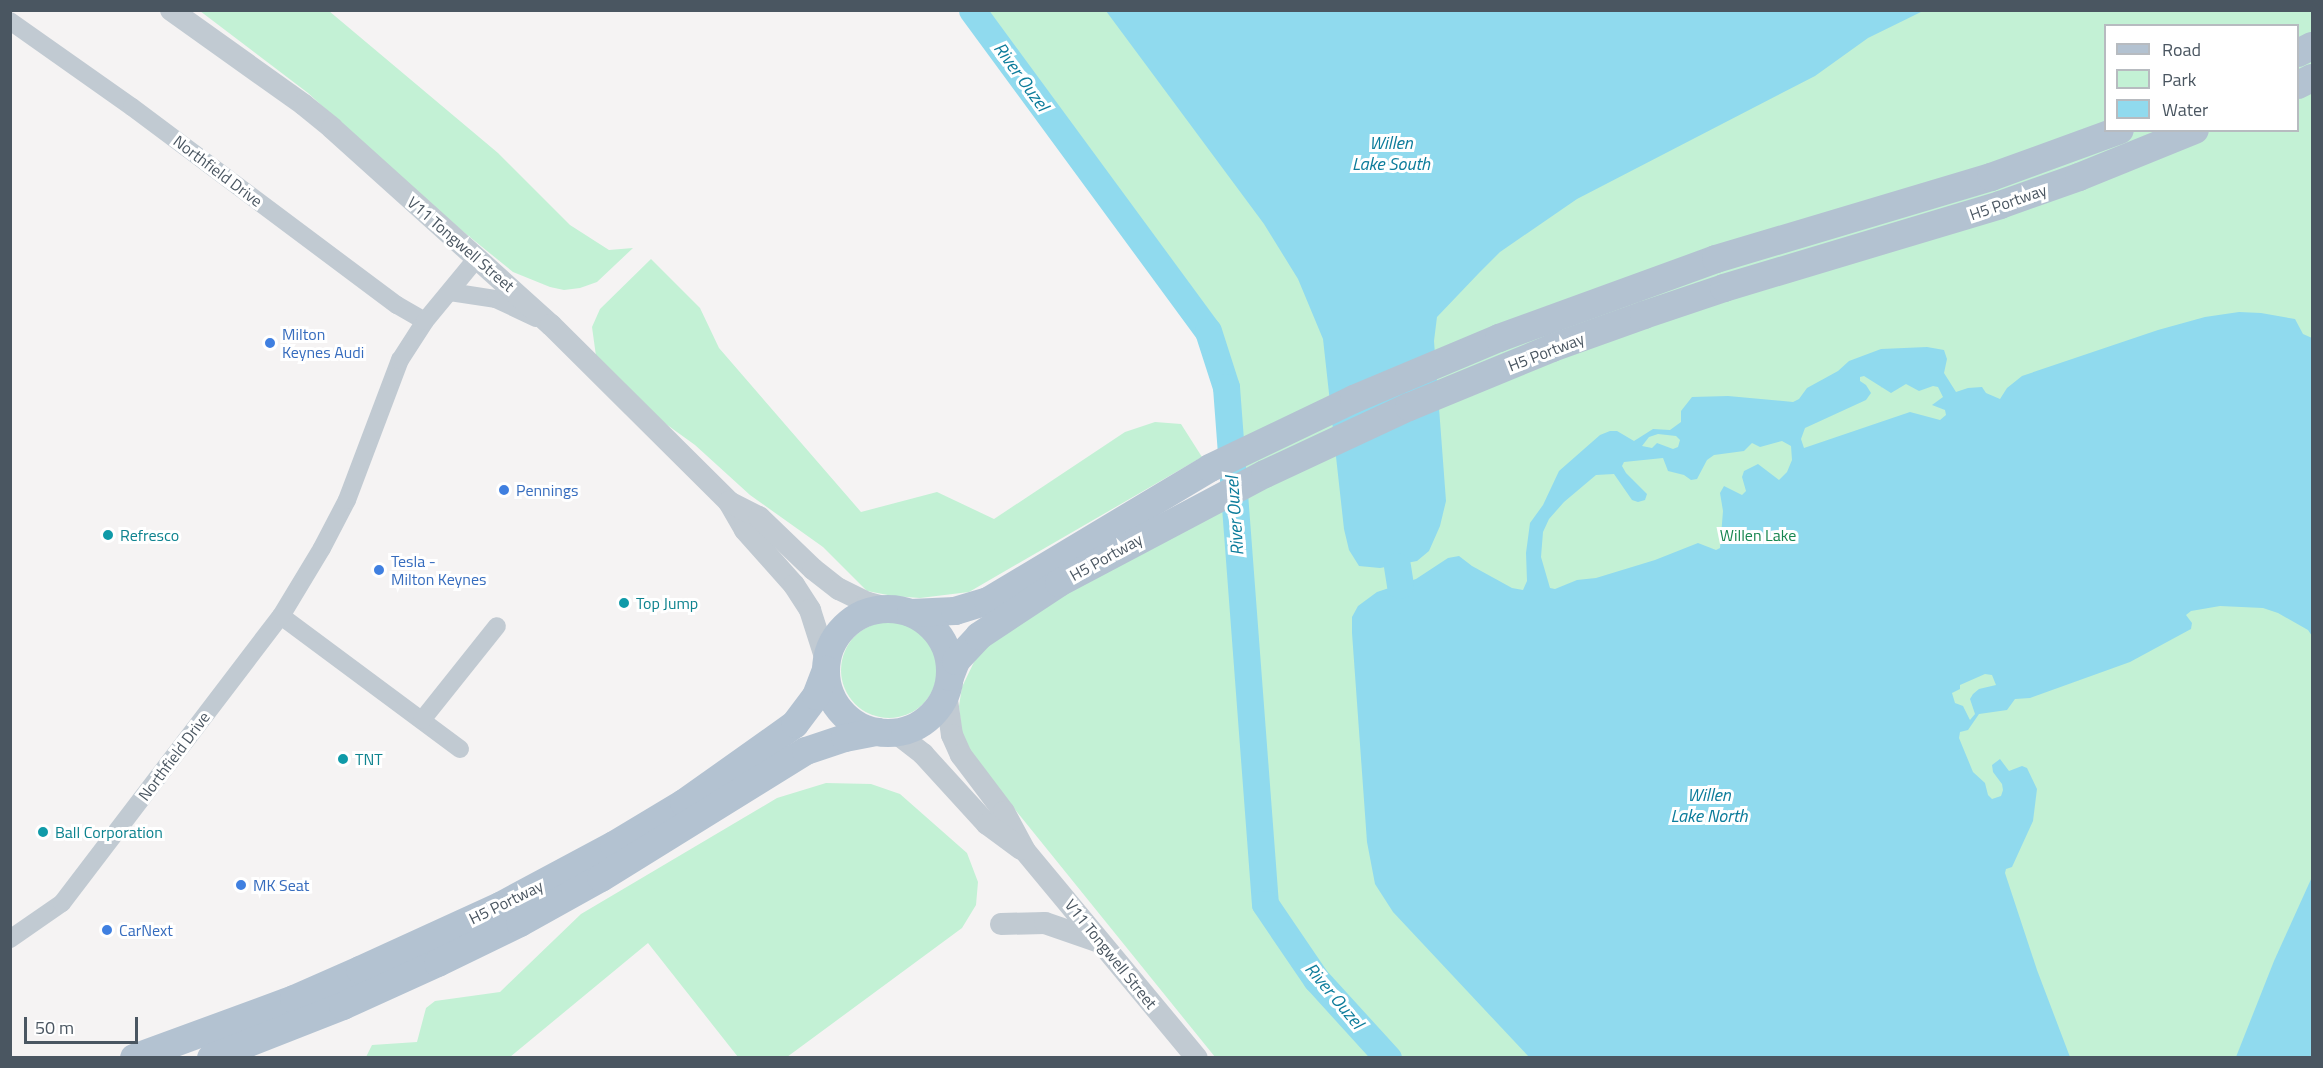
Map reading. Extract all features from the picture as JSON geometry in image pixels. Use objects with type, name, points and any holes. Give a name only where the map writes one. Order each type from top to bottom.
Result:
[{"type":"main road","points":[[2299,53],[2313,46]]},
{"type":"main road","points":[[2299,85],[2313,78]]},
{"type":"main road","name":"H5 Portway","points":[[948,685],[965,650],[994,610],[1027,590],[1170,491],[1300,423],[1499,338],[1716,259],[1991,177],[2115,132]]},
{"type":"main road","name":"H5 Portway","points":[[1027,590],[1343,437],[1512,364],[1724,288],[2000,205],[2079,177],[2190,132]]},
{"type":"main road","points":[[875,610],[901,611],[928,624],[941,639],[948,657],[948,685],[938,708],[926,720],[911,728],[886,732],[850,720],[840,710],[827,684],[826,667],[838,635],[848,624],[875,610]]},
{"type":"main road","name":"H5 Portway","points":[[901,611],[994,610]]},
{"type":"main road","name":"H5 Portway","points":[[134,1058],[274,1006],[349,975],[489,911],[577,866],[684,803],[777,738],[807,710],[826,667]]},
{"type":"main road","name":"H5 Portway","points":[[211,1058],[343,1006],[520,923],[601,878],[806,751],[835,740],[886,732]]},
{"type":"street","name":"V11 Tongwell Street","points":[[171,10],[304,105],[551,326],[729,502],[745,530],[794,585],[810,610],[826,667]]},
{"type":"street","name":"Northfield Drive","points":[[10,21],[132,107],[397,305],[425,321]]},
{"type":"street","name":"Northfield Drive","points":[[10,939],[62,903],[281,616],[337,520],[400,360],[425,321],[477,258]]},
{"type":"street","points":[[450,292],[496,299],[551,326]]},
{"type":"street","name":"V11 Tongwell Street","points":[[729,502],[759,517],[839,589],[860,600],[901,611]]},
{"type":"street","points":[[281,616],[460,749]]},
{"type":"street","points":[[422,720],[497,626]]},
{"type":"street","name":"V11 Tongwell Street","points":[[948,685],[952,735],[961,755],[1004,812],[1024,851],[1197,1058]]},
{"type":"street","name":"V11 Tongwell Street","points":[[886,732],[923,754],[987,824],[1024,851]]},
{"type":"street","points":[[1001,924],[1045,923],[1098,942]]},
{"type":"green space","points":[[200,11],[329,11],[498,153],[570,225],[609,250],[633,248],[597,282],[580,288],[564,290],[550,287],[513,272],[439,212],[308,93]]},
{"type":"green space","name":"Willen Lake","points":[[972,11],[2312,11],[2312,1057],[1215,1057],[979,765],[962,736],[959,706],[962,687],[974,662],[988,642],[1236,489],[1226,387],[1208,331]]},
{"type":"green space","points":[[651,259],[700,308],[719,348],[861,512],[937,492],[994,519],[1125,432],[1155,422],[1181,424],[1202,457],[969,592],[920,598],[867,591],[823,547],[750,495],[695,445],[652,414],[596,356],[592,327],[600,309]]},
{"type":"green space","points":[[889,622],[907,626],[923,636],[933,652],[937,670],[933,688],[923,704],[907,714],[889,718],[871,714],[855,704],[845,688],[841,670],[845,652],[855,636],[871,626]]},
{"type":"green space","points":[[826,783],[871,784],[900,794],[967,853],[978,882],[976,905],[962,928],[787,1057],[738,1057],[648,943],[510,1057],[366,1057],[372,1045],[417,1042],[426,1008],[435,1001],[500,992],[581,914],[777,798]]},
{"type":"water","name":"Willen Lake South","points":[[1106,11],[1923,11],[1868,38],[1815,76],[1577,199],[1500,252],[1479,273],[1437,317],[1434,341],[1446,501],[1440,526],[1429,551],[1417,561],[1380,568],[1359,566],[1349,550],[1344,529],[1323,339],[1298,279],[1264,224]]},
{"type":"water","name":"Willen Lake North","points":[[2239,312],[2295,319],[2303,334],[2312,338],[2312,636],[2308,630],[2278,613],[2263,608],[2220,606],[2191,611],[2186,615],[2192,623],[2191,629],[2130,662],[2030,698],[2015,699],[2007,710],[1979,714],[1968,730],[1960,732],[1959,738],[1973,772],[1985,783],[1988,795],[1992,799],[2001,796],[2003,790],[2002,784],[1993,772],[1992,765],[2000,759],[2009,771],[2022,766],[2027,768],[2037,789],[2033,821],[2012,867],[2006,869],[2005,873],[2037,970],[2070,1057],[1529,1057],[1393,912],[1375,884],[1367,842],[1352,633],[1352,617],[1358,606],[1377,592],[1416,579],[1448,558],[1459,556],[1472,566],[1512,588],[1523,590],[1527,581],[1526,553],[1530,523],[1543,505],[1559,471],[1600,435],[1610,431],[1617,431],[1634,441],[1653,429],[1670,430],[1681,422],[1681,411],[1692,397],[1728,396],[1793,402],[1799,399],[1807,388],[1838,371],[1849,361],[1881,349],[1927,347],[1944,350],[1947,359],[1944,373],[1956,392],[1982,387],[1986,393],[2000,399],[2007,388],[2022,376],[2158,330],[2205,317]],"holes":[[[1864,376],[1891,393],[1906,384],[1919,391],[1933,386],[1938,387],[1943,397],[1932,405],[1945,410],[1946,415],[1940,420],[1910,412],[1804,448],[1801,439],[1805,428],[1866,400],[1871,393],[1860,381],[1860,377]],[[1658,434],[1676,436],[1680,440],[1678,447],[1673,449],[1657,443],[1652,448],[1642,446],[1649,437]],[[1782,441],[1791,446],[1792,460],[1787,472],[1779,480],[1758,464],[1744,471],[1742,477],[1746,491],[1742,495],[1724,486],[1720,493],[1723,511],[1720,548],[1716,550],[1698,543],[1655,560],[1596,578],[1577,580],[1555,589],[1550,588],[1541,557],[1543,532],[1549,519],[1564,502],[1596,475],[1614,474],[1632,500],[1638,502],[1645,500],[1647,494],[1626,473],[1622,466],[1624,462],[1663,458],[1668,471],[1684,475],[1691,480],[1697,479],[1707,460],[1714,455],[1744,451],[1752,443],[1760,447]],[[1985,674],[1992,675],[1996,685],[1979,689],[1973,694],[1970,699],[1975,714],[1970,720],[1963,706],[1955,703],[1952,693],[1960,689],[1960,685]]]},
{"type":"water","points":[[2312,877],[2312,1057],[2236,1057],[2274,961]]},
{"type":"waterway","name":"River Ouzel","points":[[972,10],[1208,331],[1226,387],[1265,904],[1316,979],[1388,1058]]},
{"type":"waterway","points":[[1397,566],[1400,585]]},
{"type":"place","name":"Milton Keynes Audi","points":[[270,343]]},
{"type":"place","name":"Pennings","points":[[504,490]]},
{"type":"place","name":"Refresco","points":[[108,535]]},
{"type":"place","name":"Tesla - Milton Keynes","points":[[379,570]]},
{"type":"place","name":"Top Jump","points":[[624,603]]},
{"type":"place","name":"TNT","points":[[343,759]]},
{"type":"place","name":"Ball Corporation","points":[[43,832]]},
{"type":"place","name":"MK Seat","points":[[241,885]]},
{"type":"place","name":"CarNext","points":[[107,930]]}]
